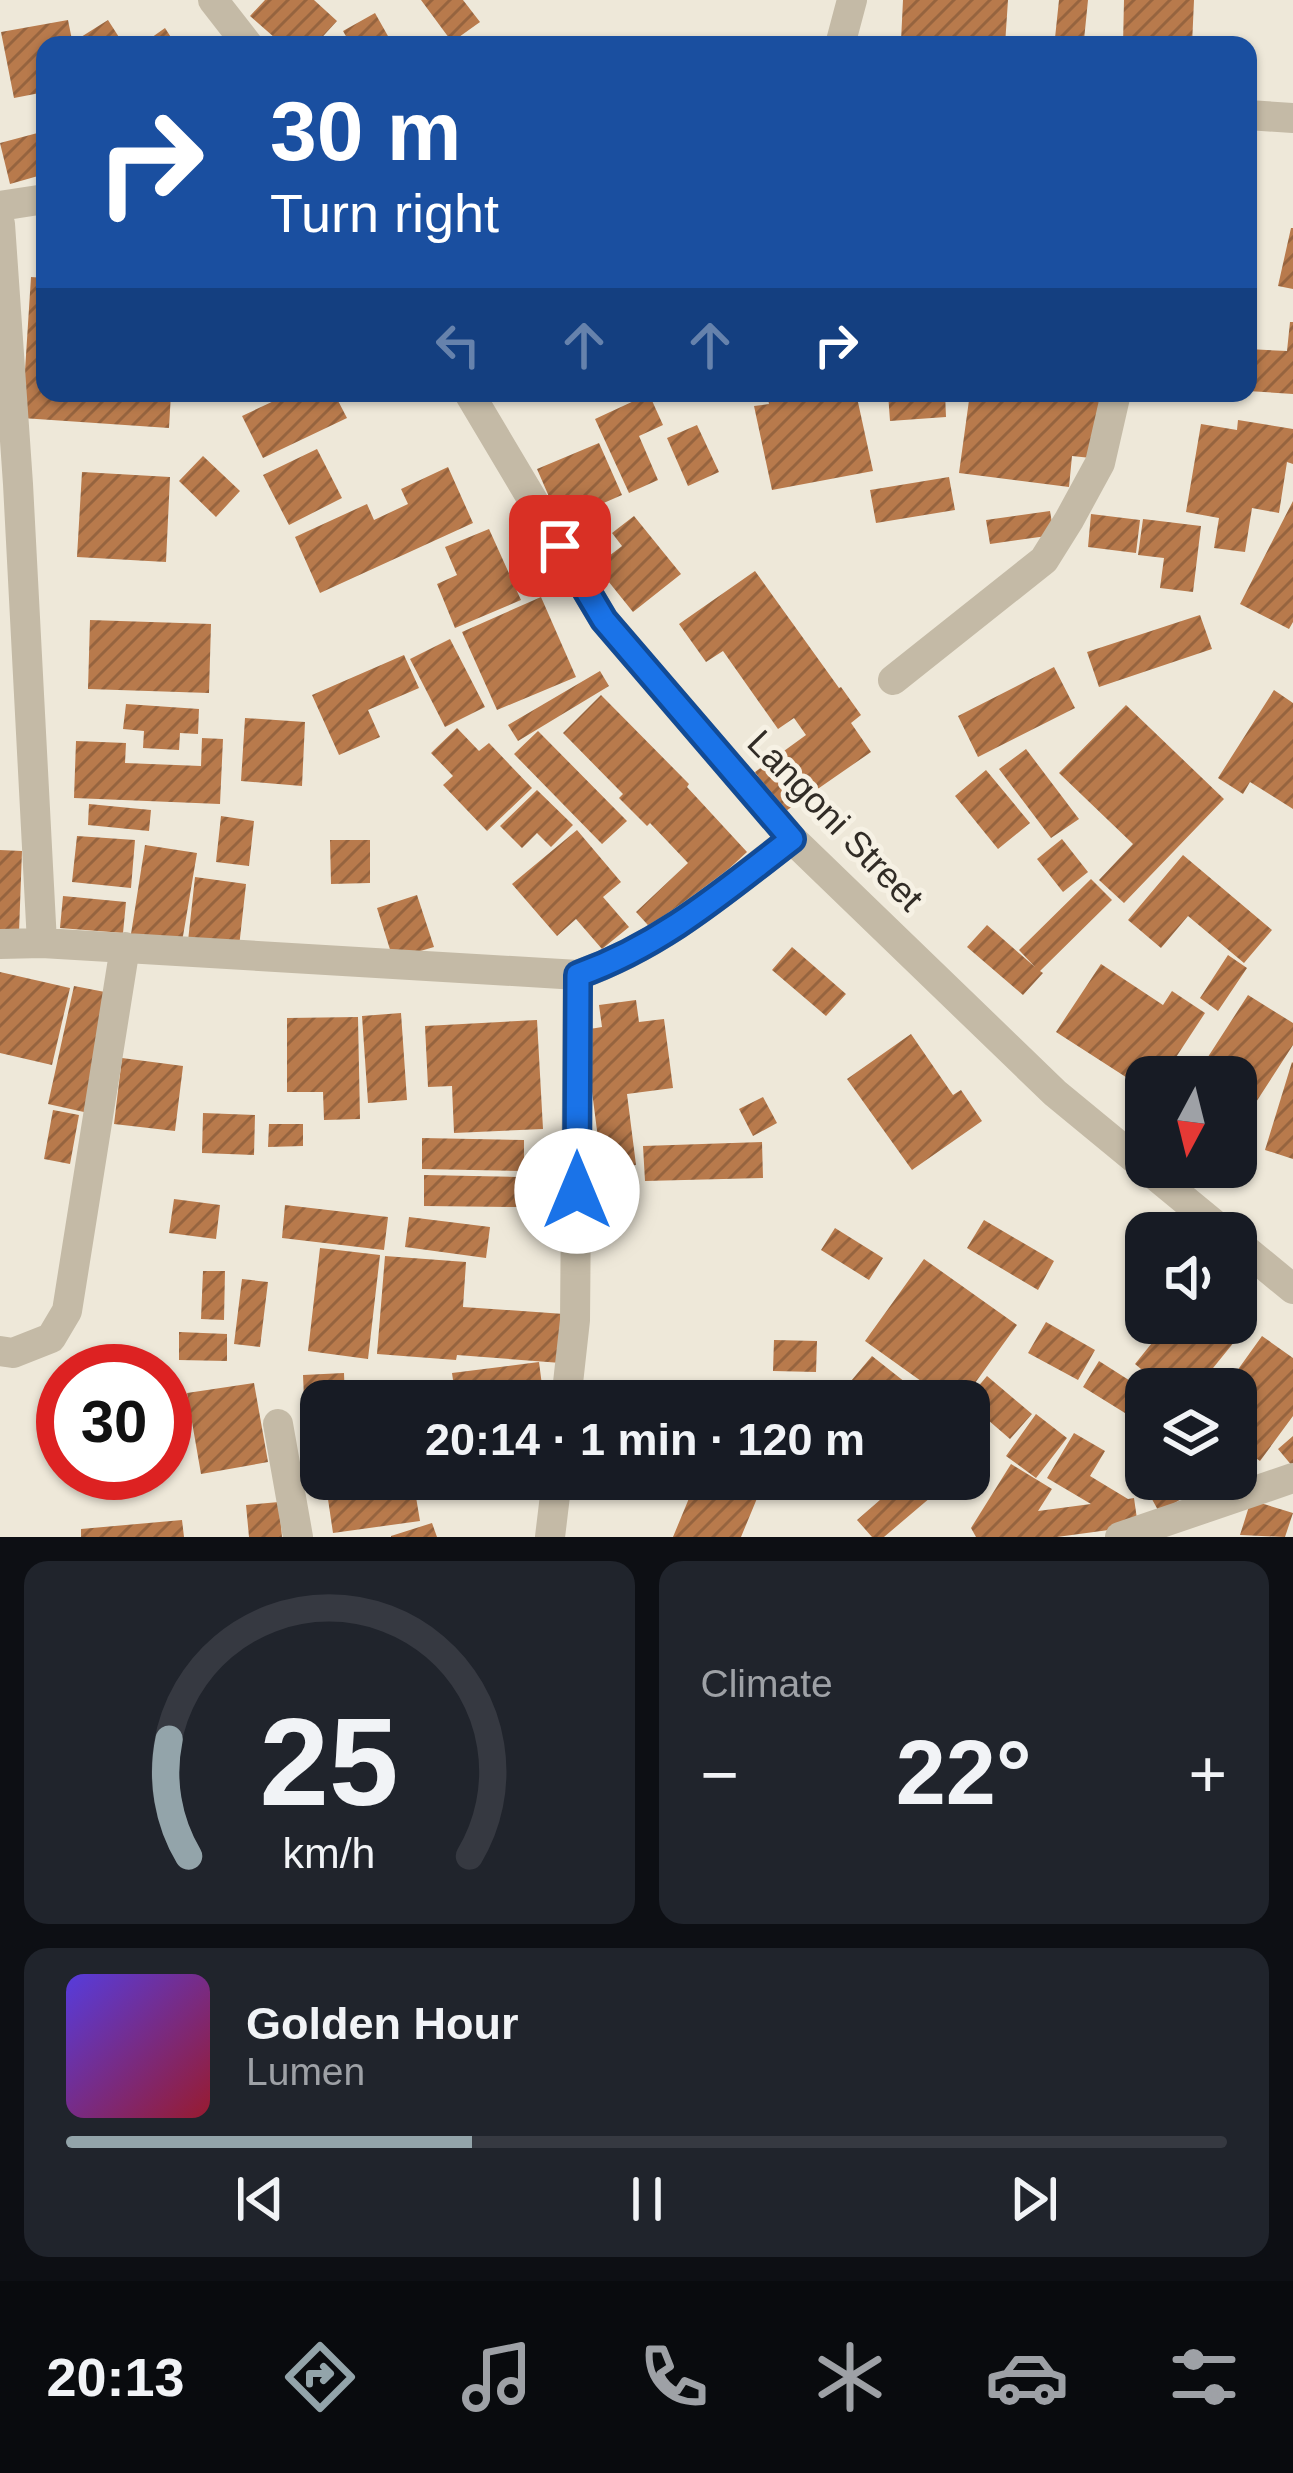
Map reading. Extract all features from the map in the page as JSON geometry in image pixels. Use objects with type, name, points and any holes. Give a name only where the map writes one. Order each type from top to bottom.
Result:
[{"type":"street","points":[[213,0],[241,36]]},
{"type":"street","points":[[842,36],[852,0]]},
{"type":"street","points":[[1257,116],[1293,118]]},
{"type":"street","points":[[0,206],[36,200]]},
{"type":"street","points":[[0,224],[19,484],[42,943]]},
{"type":"street","name":"Langoni Street","points":[[474,402],[604,620],[792,839],[1054,1094],[1199,1212]]},
{"type":"street","points":[[893,680],[1044,560],[1100,463],[1114,402]]},
{"type":"street","points":[[0,944],[125,947],[578,975],[662,937],[792,839]]},
{"type":"street","points":[[0,1351],[13,1353],[51,1338],[67,1311],[125,947]]},
{"type":"street","points":[[568,1380],[575,1320],[578,975]]},
{"type":"street","points":[[1257,1259],[1293,1288]]},
{"type":"street","points":[[278,1424],[298,1537]]},
{"type":"street","points":[[1120,1537],[1293,1478]]},
{"type":"street","points":[[550,1537],[554,1500]]},
{"type":"building","points":[[265,0],[314,0],[337,21],[323,36],[273,36],[250,16]]},
{"type":"building","points":[[421,0],[463,0],[480,22],[460,36],[448,36]]},
{"type":"building","points":[[903,0],[1008,0],[1006,36],[901,36]]},
{"type":"building","points":[[1059,0],[1088,0],[1084,36],[1055,36]]},
{"type":"building","points":[[1124,0],[1194,0],[1192,36],[1123,36]]},
{"type":"building","points":[[375,13],[388,36],[346,36],[343,31]]},
{"type":"building","points":[[68,20],[71,36],[36,36],[36,94],[14,98],[1,32]]},
{"type":"building","points":[[108,20],[118,36],[83,36]]},
{"type":"building","points":[[36,133],[36,177],[10,184],[0,143]]},
{"type":"building","points":[[1293,228],[1293,289],[1278,286]]},
{"type":"building","points":[[31,277],[36,277],[36,402],[170,402],[169,428],[22,418]]},
{"type":"building","points":[[1293,322],[1293,394],[1257,392],[1257,349],[1287,351]]},
{"type":"building","points":[[272,402],[339,402],[347,418],[263,458],[242,416]]},
{"type":"building","points":[[632,402],[653,402],[663,425],[639,436],[658,480],[629,493],[595,419]]},
{"type":"building","points":[[858,402],[873,471],[772,490],[754,406]]},
{"type":"building","points":[[889,402],[945,402],[946,417],[890,421]]},
{"type":"building","points":[[969,402],[1107,402],[1091,458],[1072,456],[1069,487],[959,473]]},
{"type":"building","points":[[1238,420],[1293,429],[1293,464],[1287,462],[1279,513],[1252,508],[1245,552],[1214,548],[1219,518],[1186,512],[1201,424],[1237,430]]},
{"type":"building","points":[[697,425],[719,472],[688,486],[667,438]]},
{"type":"building","points":[[599,443],[622,495],[560,522],[537,469]]},
{"type":"building","points":[[317,449],[342,498],[289,525],[263,475]]},
{"type":"building","points":[[203,456],[240,491],[216,517],[179,481]]},
{"type":"building","points":[[448,467],[473,523],[320,593],[295,537],[367,504],[374,520],[408,504],[401,489]]},
{"type":"building","points":[[82,472],[170,477],[166,562],[77,557]]},
{"type":"building","points":[[949,477],[955,510],[876,523],[870,490]]},
{"type":"building","points":[[1293,501],[1293,622],[1289,629],[1240,604]]},
{"type":"building","points":[[1050,511],[1054,535],[990,544],[986,520]]},
{"type":"building","points":[[1091,514],[1140,520],[1136,553],[1088,547]]},
{"type":"building","points":[[634,516],[681,574],[633,612],[596,566],[622,546],[612,533]]},
{"type":"building","points":[[1143,519],[1201,526],[1193,592],[1160,588],[1164,558],[1138,555]]},
{"type":"building","points":[[489,529],[521,600],[455,628],[437,584],[457,575],[445,547]]},
{"type":"building","points":[[755,571],[861,715],[851,723],[871,752],[783,813],[755,772],[806,735],[794,718],[778,729],[723,651],[706,662],[679,624]]},
{"type":"building","points":[[541,597],[576,677],[497,710],[462,632]]},
{"type":"building","points":[[1200,615],[1212,649],[1099,687],[1087,652]]},
{"type":"building","points":[[90,620],[211,624],[209,693],[88,689]]},
{"type":"building","points":[[450,639],[485,707],[445,727],[410,659]]},
{"type":"building","points":[[404,655],[419,688],[368,710],[380,737],[339,755],[312,695]]},
{"type":"building","points":[[1054,667],[1075,708],[978,757],[958,716]]},
{"type":"building","points":[[600,671],[609,686],[518,741],[508,725]]},
{"type":"building","points":[[1274,690],[1293,703],[1293,809],[1250,782],[1243,794],[1218,778]]},
{"type":"building","points":[[601,695],[689,784],[747,852],[657,935],[636,912],[688,863],[619,798],[623,794],[563,733]]},
{"type":"building","points":[[126,704],[199,709],[198,734],[180,733],[179,750],[143,748],[144,731],[123,729]]},
{"type":"building","points":[[1126,705],[1224,799],[1124,903],[1099,880],[1133,844],[1059,773]]},
{"type":"building","points":[[245,718],[305,722],[302,786],[241,781]]},
{"type":"building","points":[[457,728],[479,751],[489,743],[532,788],[487,831],[443,785],[453,776],[431,753]]},
{"type":"building","points":[[538,731],[627,821],[602,844],[514,754]]},
{"type":"building","points":[[202,738],[223,739],[220,804],[74,798],[76,741],[126,743],[125,763],[201,766]]},
{"type":"building","points":[[1026,749],[1079,819],[1051,838],[999,769]]},
{"type":"building","points":[[986,770],[1030,823],[998,849],[955,796]]},
{"type":"building","points":[[537,790],[573,825],[551,847],[537,833],[522,848],[500,826]]},
{"type":"building","points":[[89,804],[151,810],[149,831],[88,825]]},
{"type":"building","points":[[221,816],[254,821],[249,866],[216,862]]},
{"type":"building","points":[[577,830],[621,882],[603,897],[629,927],[602,949],[576,919],[557,936],[512,884]]},
{"type":"building","points":[[77,836],[135,840],[131,888],[72,882]]},
{"type":"building","points":[[1062,839],[1088,872],[1063,892],[1037,859]]},
{"type":"building","points":[[330,840],[370,840],[370,883],[331,884]]},
{"type":"building","points":[[145,845],[197,853],[182,942],[131,934]]},
{"type":"building","points":[[0,850],[22,851],[19,932],[0,931]]},
{"type":"building","points":[[1183,855],[1272,930],[1244,963],[1188,916],[1161,948],[1128,920]]},
{"type":"building","points":[[195,877],[246,884],[239,947],[188,941]]},
{"type":"building","points":[[1091,879],[1112,900],[1040,971],[1043,973],[1023,995],[967,947],[987,925],[1035,967],[1019,950]]},
{"type":"building","points":[[417,895],[434,947],[393,959],[377,908]]},
{"type":"building","points":[[63,896],[126,902],[123,933],[60,928]]},
{"type":"building","points":[[792,947],[846,994],[826,1016],[772,970]]},
{"type":"building","points":[[1228,955],[1247,968],[1218,1011],[1200,998]]},
{"type":"building","points":[[1101,964],[1163,1005],[1172,991],[1205,1013],[1177,1056],[1125,1056],[1125,1076],[1056,1032]]},
{"type":"building","points":[[0,972],[70,988],[52,1065],[0,1053]]},
{"type":"building","points":[[74,986],[110,993],[84,1112],[48,1104]]},
{"type":"building","points":[[1248,995],[1293,1023],[1293,1045],[1257,1101],[1257,1056],[1209,1056]]},
{"type":"building","points":[[636,1000],[639,1022],[664,1019],[673,1088],[627,1094],[636,1165],[602,1169],[584,1030],[602,1027],[599,1005]]},
{"type":"building","points":[[401,1013],[407,1100],[368,1103],[362,1016]]},
{"type":"building","points":[[358,1017],[360,1119],[324,1120],[323,1092],[287,1092],[287,1018]]},
{"type":"building","points":[[537,1020],[543,1129],[454,1133],[452,1086],[428,1087],[425,1026]]},
{"type":"building","points":[[911,1034],[953,1095],[961,1090],[982,1121],[912,1170],[847,1079]]},
{"type":"building","points":[[122,1058],[183,1066],[175,1131],[114,1124]]},
{"type":"building","points":[[1293,1063],[1293,1159],[1265,1150]]},
{"type":"building","points":[[763,1097],[777,1123],[753,1136],[739,1109]]},
{"type":"building","points":[[53,1110],[79,1115],[70,1164],[44,1159]]},
{"type":"building","points":[[203,1113],[255,1115],[254,1155],[202,1153]]},
{"type":"building","points":[[269,1124],[303,1124],[303,1146],[268,1147]]},
{"type":"building","points":[[422,1138],[524,1140],[524,1171],[422,1169]]},
{"type":"building","points":[[762,1142],[763,1178],[645,1181],[643,1146]]},
{"type":"building","points":[[424,1175],[518,1177],[518,1207],[424,1206]]},
{"type":"building","points":[[174,1199],[220,1205],[216,1239],[169,1233]]},
{"type":"building","points":[[285,1205],[388,1217],[384,1250],[282,1238]]},
{"type":"building","points":[[409,1217],[490,1227],[486,1258],[405,1247]]},
{"type":"building","points":[[984,1220],[1054,1261],[1038,1290],[967,1248]]},
{"type":"building","points":[[835,1228],[883,1258],[869,1280],[821,1250]]},
{"type":"building","points":[[320,1248],[380,1255],[368,1359],[308,1351]]},
{"type":"building","points":[[385,1256],[466,1262],[463,1307],[564,1314],[561,1363],[377,1354]]},
{"type":"building","points":[[924,1259],[1017,1325],[977,1380],[920,1380],[865,1341]]},
{"type":"building","points":[[203,1271],[225,1271],[224,1320],[201,1319]]},
{"type":"building","points":[[242,1279],[268,1282],[260,1347],[234,1344]]},
{"type":"building","points":[[1046,1322],[1095,1350],[1078,1380],[1028,1353]]},
{"type":"building","points":[[179,1332],[227,1334],[227,1361],[192,1360],[192,1344],[179,1344]]},
{"type":"building","points":[[1262,1336],[1293,1358],[1293,1416],[1260,1461],[1257,1368],[1239,1368]]},
{"type":"building","points":[[774,1340],[817,1341],[816,1372],[773,1371]]},
{"type":"building","points":[[1151,1344],[1233,1344],[1213,1368],[1140,1368],[1135,1364]]},
{"type":"building","points":[[872,1356],[902,1380],[852,1380]]},
{"type":"building","points":[[1099,1361],[1125,1378],[1125,1413],[1083,1387]]},
{"type":"building","points":[[539,1362],[541,1380],[453,1380],[452,1373]]},
{"type":"building","points":[[344,1373],[344,1380],[303,1380],[303,1375]]},
{"type":"building","points":[[987,1376],[1032,1414],[1010,1439],[990,1422],[990,1380],[984,1380]]},
{"type":"building","points":[[254,1383],[268,1462],[201,1474],[192,1392]]},
{"type":"building","points":[[1036,1414],[1067,1438],[1036,1478],[1006,1456]]},
{"type":"building","points":[[1074,1433],[1105,1451],[1090,1476],[1125,1500],[1134,1500],[1138,1526],[1057,1537],[976,1537],[971,1528],[1011,1464],[1052,1489],[1038,1511],[1091,1504],[1047,1478]]},
{"type":"building","points":[[1293,1436],[1293,1467],[1278,1449]]},
{"type":"building","points":[[328,1500],[416,1500],[420,1521],[333,1533]]},
{"type":"building","points":[[688,1500],[756,1500],[741,1537],[673,1537]]},
{"type":"building","points":[[880,1500],[928,1500],[884,1537],[872,1537],[857,1520]]},
{"type":"building","points":[[1152,1500],[1180,1500],[1159,1512]]},
{"type":"building","points":[[1251,1500],[1293,1513],[1285,1537],[1240,1535]]},
{"type":"building","points":[[279,1502],[282,1537],[249,1537],[246,1505]]},
{"type":"building","points":[[182,1520],[184,1537],[81,1537],[81,1529]]},
{"type":"building","points":[[432,1523],[437,1537],[391,1537],[391,1536]]},
{"type":"route","points":[[560,546],[604,620],[792,839],[662,937],[578,975],[577,1191]]}]
